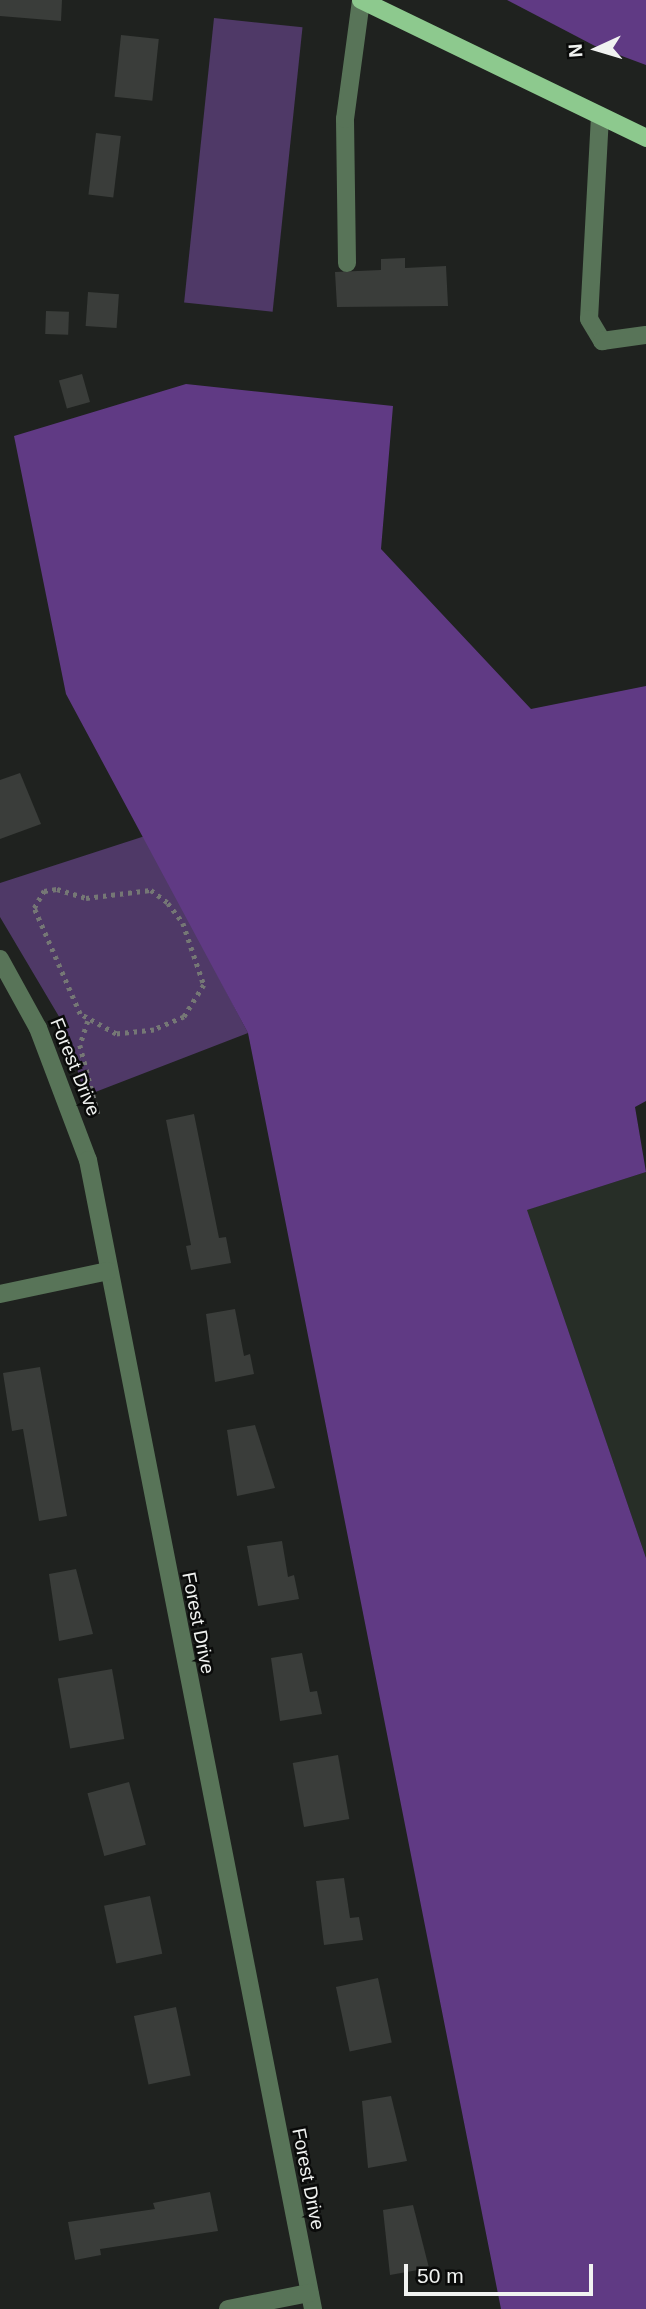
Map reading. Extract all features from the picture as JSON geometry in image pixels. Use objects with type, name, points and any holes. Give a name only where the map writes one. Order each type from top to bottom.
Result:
[{"type":"main road","points":[[361,0],[646,138]]},
{"type":"street","points":[[347,262],[345,118],[361,0]]},
{"type":"street","points":[[600,116],[589,319],[602,341],[646,335]]},
{"type":"street","name":"Forest Drive","points":[[0,959],[67,1095],[88,1160],[311,2301]]},
{"type":"street","points":[[0,1294],[108,1271]]},
{"type":"street","points":[[228,2309],[311,2301]]},
{"type":"path","points":[[57,889],[86,898],[150,890],[183,923],[204,985],[199,999],[178,1021],[154,1030],[116,1034],[88,1021],[73,1004],[38,926],[37,899],[57,889]]},
{"type":"path","points":[[88,1021],[80,1045],[98,1114]]},
{"type":"shaded area","points":[[507,0],[646,0],[646,65],[595,46]]},
{"type":"shaded area","points":[[214,18],[303,27],[273,312],[184,302]]},
{"type":"shaded area","points":[[186,384],[393,406],[381,549],[531,709],[646,686],[646,1101],[635,1107],[646,1172],[527,1210],[646,1558],[646,2309],[501,2309],[248,1033],[66,694],[14,436]]},
{"type":"shaded area","points":[[145,836],[248,1033],[85,1096],[64,1025],[0,917],[0,883]]},
{"type":"shaded area","points":[[646,1172],[646,1558],[526,1210]]},
{"type":"building","points":[[0,0],[62,0],[61,21],[0,16]]},
{"type":"building","points":[[121,35],[159,39],[152,101],[115,97]]},
{"type":"building","points":[[96,133],[121,136],[113,198],[88,195]]},
{"type":"building","points":[[405,258],[405,268],[446,266],[448,306],[337,307],[335,272],[381,270],[381,259]]},
{"type":"building","points":[[88,292],[119,294],[117,328],[86,326]]},
{"type":"building","points":[[46,311],[69,312],[68,335],[45,334]]},
{"type":"building","points":[[82,374],[90,402],[67,408],[59,381]]},
{"type":"building","points":[[20,773],[41,824],[0,839],[0,780]]},
{"type":"building","points":[[194,1114],[219,1238],[226,1237],[231,1263],[191,1270],[186,1246],[191,1245],[166,1120]]},
{"type":"building","points":[[235,1309],[244,1356],[250,1354],[254,1374],[215,1382],[206,1314]]},
{"type":"building","points":[[40,1367],[67,1516],[39,1521],[23,1429],[12,1431],[3,1373]]},
{"type":"building","points":[[255,1425],[275,1488],[237,1496],[227,1430]]},
{"type":"building","points":[[282,1541],[288,1577],[294,1575],[299,1599],[258,1606],[247,1546]]},
{"type":"building","points":[[76,1569],[93,1634],[59,1641],[49,1574]]},
{"type":"building","points":[[302,1653],[310,1692],[317,1691],[322,1714],[280,1721],[271,1658]]},
{"type":"building","points":[[112,1669],[124,1739],[70,1748],[58,1679]]},
{"type":"building","points":[[338,1755],[349,1819],[304,1827],[293,1763]]},
{"type":"building","points":[[129,1782],[146,1845],[104,1856],[87,1793]]},
{"type":"building","points":[[344,1878],[350,1918],[359,1917],[363,1940],[324,1945],[316,1881]]},
{"type":"building","points":[[150,1896],[162,1954],[116,1963],[104,1906]]},
{"type":"building","points":[[378,1978],[392,2043],[350,2051],[336,1987]]},
{"type":"building","points":[[176,2007],[191,2075],[148,2084],[134,2016]]},
{"type":"building","points":[[391,2096],[407,2161],[368,2168],[362,2101]]},
{"type":"building","points":[[210,2192],[218,2231],[100,2249],[101,2255],[75,2260],[68,2222],[155,2209],[153,2203]]},
{"type":"building","points":[[413,2205],[429,2268],[390,2275],[383,2210]]}]
